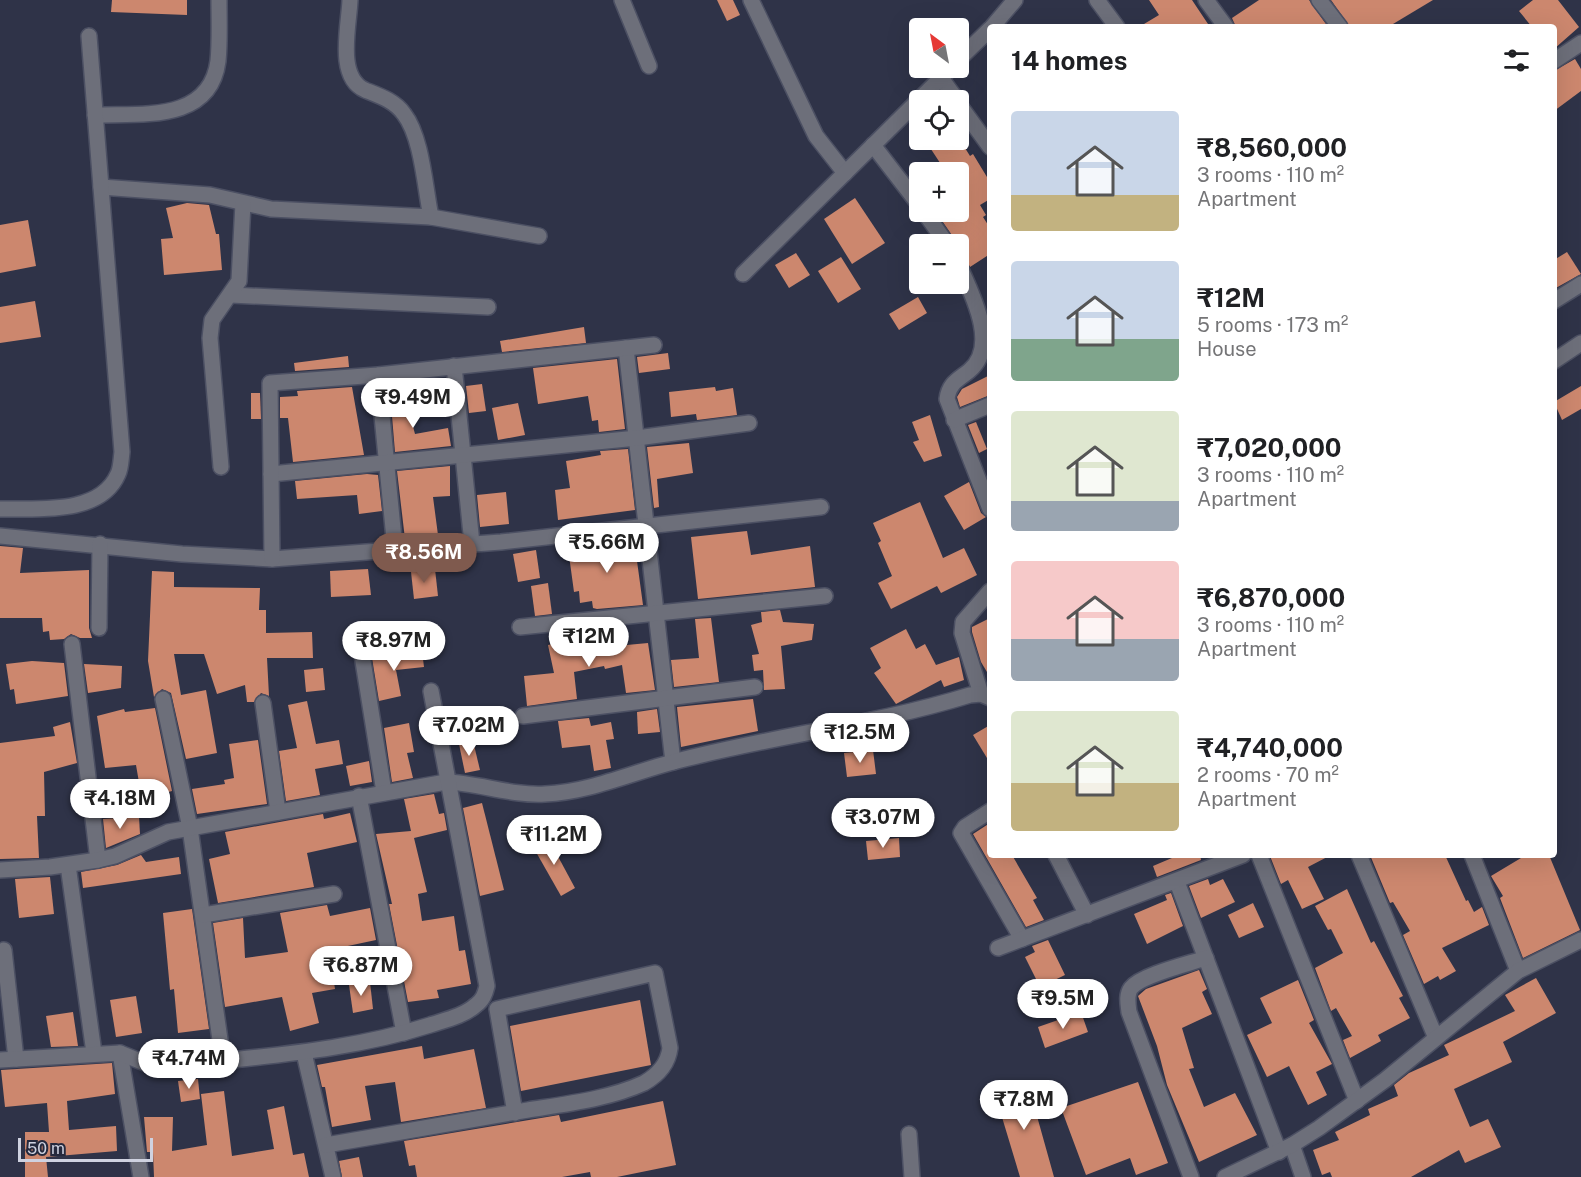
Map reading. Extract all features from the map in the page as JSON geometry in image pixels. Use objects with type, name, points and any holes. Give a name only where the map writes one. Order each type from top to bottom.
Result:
[{"type":"street","points":[[95,116],[164,112],[186,108],[198,101],[210,83],[218,63],[219,0]]},
{"type":"street","points":[[350,0],[349,74],[359,87],[394,103],[405,115],[413,129],[431,217]]},
{"type":"street","points":[[622,0],[649,66]]},
{"type":"street","points":[[750,0],[816,135],[845,173]]},
{"type":"street","points":[[998,24],[1015,0]]},
{"type":"street","points":[[1097,0],[1115,24]]},
{"type":"street","points":[[1206,0],[1224,24]]},
{"type":"street","points":[[1319,0],[1338,24]]},
{"type":"street","points":[[969,50],[987,34]]},
{"type":"street","points":[[0,509],[66,506],[89,501],[107,490],[119,474],[122,452],[89,36]]},
{"type":"street","points":[[1557,59],[1581,43]]},
{"type":"street","points":[[743,274],[941,78]]},
{"type":"street","points":[[969,117],[987,143]]},
{"type":"street","points":[[873,145],[909,192]]},
{"type":"street","points":[[101,187],[210,195],[271,209],[431,217],[538,236]]},
{"type":"street","points":[[221,467],[210,338],[212,320],[239,281],[243,203]]},
{"type":"street","points":[[1557,299],[1581,284]]},
{"type":"street","points":[[969,287],[980,321],[982,341],[976,363],[948,390],[949,407],[987,502]]},
{"type":"street","points":[[231,295],[488,307]]},
{"type":"street","points":[[1557,359],[1581,343]]},
{"type":"street","points":[[272,559],[270,383],[378,375],[654,345]]},
{"type":"street","points":[[626,348],[673,762]]},
{"type":"street","points":[[454,366],[472,544]]},
{"type":"street","points":[[378,375],[394,549]]},
{"type":"street","points":[[954,420],[987,406]]},
{"type":"street","points":[[271,474],[387,463],[461,453],[637,438],[749,423]]},
{"type":"street","points":[[0,536],[100,544],[182,554],[272,559],[472,544],[821,507]]},
{"type":"street","points":[[99,628],[100,544]]},
{"type":"street","points":[[0,870],[68,865],[98,860],[115,856],[157,834],[446,782],[472,783],[544,795],[581,789],[673,762],[985,696],[966,650],[963,622],[987,594]]},
{"type":"street","points":[[520,627],[825,596]]},
{"type":"street","points":[[72,644],[98,860]]},
{"type":"street","points":[[362,655],[384,792]]},
{"type":"street","points":[[523,716],[666,700],[755,687]]},
{"type":"street","points":[[0,1060],[120,1053],[152,1066],[171,1067],[304,1053],[404,1033],[455,1017],[476,1006],[485,996],[487,986],[446,782],[431,691]]},
{"type":"street","points":[[163,699],[190,828],[223,1061]]},
{"type":"street","points":[[263,703],[278,812]]},
{"type":"street","points":[[359,796],[404,1033]]},
{"type":"street","points":[[987,813],[965,827],[961,833],[1022,939]]},
{"type":"street","points":[[1058,858],[1087,915]]},
{"type":"street","points":[[998,948],[1237,858]]},
{"type":"street","points":[[1260,858],[1357,1101]]},
{"type":"street","points":[[1360,858],[1436,1038]]},
{"type":"street","points":[[1473,858],[1518,971]]},
{"type":"street","points":[[68,865],[94,1053]]},
{"type":"street","points":[[1177,882],[1285,1148],[1303,1177]]},
{"type":"street","points":[[202,915],[334,894]]},
{"type":"street","points":[[1233,1175],[1285,1148],[1357,1101],[1518,971],[1581,940]]},
{"type":"street","points":[[4,950],[16,1059]]},
{"type":"street","points":[[1191,1177],[1127,1001],[1130,990],[1139,981],[1206,958]]},
{"type":"street","points":[[326,1145],[515,1113],[617,1092],[644,1083],[658,1073],[669,1059],[670,1048],[655,973],[497,1009],[515,1113]]},
{"type":"street","points":[[120,1053],[141,1177]]},
{"type":"street","points":[[304,1053],[333,1177]]},
{"type":"street","points":[[909,1134],[912,1177]]},
{"type":"building","points":[[112,0],[187,0],[187,15],[111,12]]},
{"type":"building","points":[[717,0],[733,0],[740,15],[727,21]]},
{"type":"building","points":[[1149,0],[1192,0],[1208,24],[1144,24],[1159,15]]},
{"type":"building","points":[[1259,0],[1309,0],[1326,24],[1235,24],[1232,18]]},
{"type":"building","points":[[1331,0],[1433,0],[1393,24],[1348,24]]},
{"type":"building","points":[[1533,0],[1558,0],[1579,27],[1557,46],[1557,24],[1530,24],[1519,11]]},
{"type":"building","points":[[1575,59],[1581,69],[1581,91],[1557,109],[1557,69]]},
{"type":"building","points":[[932,150],[966,150],[970,156],[973,154],[987,177],[987,201],[980,205],[986,215],[983,217],[987,223],[987,256],[970,267],[969,234],[951,234],[943,222],[969,222],[969,162],[939,162]]},
{"type":"building","points":[[855,198],[885,243],[852,264],[824,219]]},
{"type":"building","points":[[187,203],[209,205],[216,234],[219,234],[222,270],[164,275],[161,239],[173,238],[166,208]]},
{"type":"building","points":[[28,220],[36,266],[0,273],[0,225]]},
{"type":"building","points":[[1567,252],[1581,274],[1557,287],[1557,258]]},
{"type":"building","points":[[796,253],[810,275],[789,288],[775,265]]},
{"type":"building","points":[[841,257],[861,289],[838,303],[818,271]]},
{"type":"building","points":[[918,297],[927,313],[899,330],[889,314]]},
{"type":"building","points":[[35,301],[41,337],[0,343],[0,307]]},
{"type":"building","points":[[584,327],[586,343],[502,352],[500,341]]},
{"type":"building","points":[[668,353],[670,369],[639,373],[637,357]]},
{"type":"building","points":[[348,356],[349,367],[295,371],[294,363]]},
{"type":"building","points":[[617,359],[625,429],[599,432],[598,420],[592,421],[588,396],[538,404],[533,368]]},
{"type":"building","points":[[987,376],[987,396],[960,407],[957,397],[962,389]]},
{"type":"building","points":[[482,384],[486,411],[469,413],[466,386]]},
{"type":"building","points":[[1581,386],[1581,409],[1562,420],[1557,409],[1557,400]]},
{"type":"building","points":[[352,387],[364,455],[293,462],[288,418],[280,418],[280,397],[298,396],[297,391]]},
{"type":"building","points":[[715,387],[716,391],[733,388],[737,415],[697,420],[696,414],[671,417],[669,392]]},
{"type":"building","points":[[403,389],[415,434],[448,428],[451,446],[395,452],[390,392]]},
{"type":"building","points":[[251,393],[260,393],[261,419],[251,419]]},
{"type":"building","points":[[518,403],[525,435],[498,440],[492,408]]},
{"type":"building","points":[[930,415],[942,456],[924,462],[913,442],[919,440],[912,422]]},
{"type":"building","points":[[976,422],[987,449],[979,453],[968,425]]},
{"type":"building","points":[[689,443],[693,473],[657,479],[659,507],[654,508],[647,447]]},
{"type":"building","points":[[628,449],[635,510],[558,520],[555,490],[570,488],[566,461],[601,455],[600,451]]},
{"type":"building","points":[[450,466],[450,496],[433,497],[438,535],[405,539],[397,471]]},
{"type":"building","points":[[378,475],[382,511],[359,514],[357,495],[297,499],[295,481]]},
{"type":"building","points":[[969,482],[981,513],[986,517],[964,530],[944,496]]},
{"type":"building","points":[[506,492],[509,524],[480,527],[477,495]]},
{"type":"building","points":[[920,502],[943,558],[964,548],[977,575],[941,593],[937,586],[891,609],[878,583],[892,576],[878,543],[881,541],[873,523]]},
{"type":"building","points":[[747,531],[751,555],[810,546],[815,587],[698,599],[691,537]]},
{"type":"building","points":[[634,539],[643,605],[597,609],[593,608],[592,601],[580,603],[579,591],[574,592],[568,548]]},
{"type":"building","points":[[0,546],[23,548],[20,573],[89,570],[89,628],[92,638],[80,638],[71,634],[64,639],[50,640],[49,631],[43,632],[42,618],[0,618]]},
{"type":"building","points":[[536,550],[540,578],[518,582],[513,554]]},
{"type":"building","points":[[368,569],[371,595],[331,597],[330,571]]},
{"type":"building","points":[[435,569],[438,596],[414,599],[411,572]]},
{"type":"building","points":[[152,571],[174,572],[174,587],[260,588],[259,610],[266,610],[266,633],[312,632],[313,658],[267,658],[269,696],[261,693],[254,702],[247,702],[245,685],[217,694],[204,654],[174,654],[181,695],[206,690],[217,753],[186,759],[171,693],[162,689],[154,697],[148,661]]},
{"type":"building","points":[[548,583],[552,614],[535,616],[531,586]]},
{"type":"building","points":[[780,610],[783,622],[814,624],[812,640],[781,646],[785,689],[764,690],[763,670],[754,671],[752,655],[759,654],[751,625],[762,622],[761,612]]},
{"type":"building","points":[[711,618],[719,682],[674,687],[671,660],[699,658],[695,619]]},
{"type":"building","points":[[987,620],[987,672],[981,662],[972,627]]},
{"type":"building","points":[[906,629],[916,649],[925,644],[936,665],[959,657],[964,680],[944,687],[941,680],[896,704],[874,673],[881,668],[870,648]]},
{"type":"building","points":[[613,632],[616,646],[648,643],[655,690],[626,693],[622,665],[605,669],[604,666],[574,672],[577,699],[527,706],[524,676],[554,673],[548,645]]},
{"type":"building","points":[[422,651],[424,667],[396,670],[401,696],[379,701],[372,658]]},
{"type":"building","points":[[32,661],[64,663],[68,696],[16,704],[14,689],[10,690],[6,664]]},
{"type":"building","points":[[84,664],[122,666],[121,688],[88,693]]},
{"type":"building","points":[[323,668],[325,690],[306,692],[304,670]]},
{"type":"building","points":[[753,699],[758,731],[681,747],[677,707]]},
{"type":"building","points":[[307,701],[316,744],[339,740],[343,764],[315,769],[320,795],[286,801],[279,751],[297,748],[288,705]]},
{"type":"building","points":[[155,708],[172,791],[142,800],[136,765],[105,768],[97,716],[124,709],[125,712]]},
{"type":"building","points":[[657,709],[660,732],[638,734],[637,712]]},
{"type":"building","points":[[465,712],[468,730],[449,733],[446,716]]},
{"type":"building","points":[[589,718],[591,726],[611,722],[614,739],[606,740],[611,768],[594,771],[590,745],[562,748],[558,721]]},
{"type":"building","points":[[70,722],[77,763],[44,772],[45,816],[37,816],[39,858],[0,859],[0,743],[55,736],[53,727]]},
{"type":"building","points":[[409,723],[414,752],[407,753],[413,778],[392,782],[384,728]]},
{"type":"building","points":[[987,727],[987,758],[973,735]]},
{"type":"building","points":[[258,740],[267,804],[197,814],[192,789],[225,784],[224,780],[234,778],[229,744]]},
{"type":"building","points":[[473,741],[480,770],[465,773],[459,744]]},
{"type":"building","points":[[873,750],[876,774],[847,777],[844,753]]},
{"type":"building","points":[[369,761],[372,782],[350,786],[346,766]]},
{"type":"building","points":[[434,794],[439,814],[444,813],[447,830],[414,838],[427,892],[418,894],[422,921],[454,916],[459,951],[465,950],[471,984],[437,990],[439,998],[408,1002],[389,904],[392,904],[376,834],[411,831],[404,799]]},
{"type":"building","points":[[482,803],[504,890],[480,896],[463,808]]},
{"type":"building","points":[[350,813],[357,842],[307,853],[314,887],[218,903],[209,859],[230,854],[225,832],[323,814],[324,819]]},
{"type":"building","points":[[139,817],[140,834],[106,848],[103,819]]},
{"type":"building","points":[[987,825],[987,858],[1014,858],[1037,898],[1033,900],[1044,920],[1026,927],[973,834]]},
{"type":"building","points":[[547,836],[575,888],[561,896],[532,845]]},
{"type":"building","points":[[899,838],[900,857],[868,860],[866,841]]},
{"type":"building","points":[[141,855],[146,862],[179,857],[181,874],[83,888],[81,872],[117,865]]},
{"type":"building","points":[[1172,858],[1201,858],[1201,860],[1157,877],[1153,866]]},
{"type":"building","points":[[1271,858],[1325,858],[1308,867],[1324,899],[1302,909],[1288,880],[1281,884]]},
{"type":"building","points":[[1371,858],[1446,858],[1466,901],[1468,900],[1474,912],[1482,907],[1489,925],[1442,948],[1456,971],[1440,980],[1438,976],[1424,984],[1403,935],[1410,931],[1393,902],[1390,903]]},
{"type":"building","points":[[1521,858],[1550,858],[1580,930],[1523,958],[1500,898],[1503,896],[1491,876]]},
{"type":"building","points":[[50,877],[54,914],[19,918],[15,879]]},
{"type":"building","points":[[1208,879],[1210,885],[1223,879],[1235,902],[1201,918],[1189,886]]},
{"type":"building","points":[[1347,889],[1371,943],[1374,941],[1403,996],[1399,998],[1410,1018],[1378,1035],[1381,1041],[1350,1058],[1343,1040],[1352,1036],[1336,1008],[1331,1011],[1315,968],[1343,953],[1331,929],[1328,930],[1315,906]]},
{"type":"building","points":[[1171,893],[1183,926],[1147,944],[1134,914],[1167,900],[1165,895]]},
{"type":"building","points":[[1253,903],[1264,927],[1239,938],[1228,915]]},
{"type":"building","points":[[327,905],[330,916],[370,908],[376,940],[329,950],[335,989],[312,993],[319,1023],[290,1031],[282,997],[225,1007],[213,923],[243,918],[245,958],[288,952],[280,913]]},
{"type":"building","points":[[192,909],[209,1029],[178,1033],[174,989],[170,990],[163,913]]},
{"type":"building","points":[[1048,940],[1065,975],[1040,987],[1025,957],[1035,952],[1032,946]]},
{"type":"building","points":[[1199,970],[1207,989],[1202,992],[1212,1014],[1182,1028],[1194,1068],[1189,1069],[1204,1107],[1235,1093],[1257,1135],[1199,1162],[1167,1085],[1157,1046],[1138,996],[1146,989]]},
{"type":"building","points":[[1536,978],[1556,1013],[1503,1042],[1512,1062],[1454,1089],[1470,1127],[1488,1119],[1501,1147],[1465,1163],[1459,1150],[1411,1177],[1332,1177],[1330,1172],[1322,1175],[1313,1150],[1339,1140],[1335,1132],[1370,1115],[1368,1109],[1398,1096],[1394,1085],[1409,1073],[1449,1055],[1444,1045],[1515,1011],[1505,995]]},
{"type":"building","points":[[1298,980],[1314,1020],[1309,1023],[1332,1064],[1316,1072],[1327,1095],[1308,1105],[1289,1066],[1267,1077],[1247,1035],[1272,1023],[1260,998]]},
{"type":"building","points":[[370,982],[373,1009],[353,1013],[349,985]]},
{"type":"building","points":[[136,996],[142,1033],[116,1037],[110,1000]]},
{"type":"building","points":[[640,1000],[651,1065],[521,1091],[510,1026]]},
{"type":"building","points":[[73,1012],[78,1046],[51,1047],[46,1016]]},
{"type":"building","points":[[1081,1012],[1088,1032],[1045,1048],[1038,1027]]},
{"type":"building","points":[[422,1046],[424,1059],[474,1049],[486,1108],[401,1122],[395,1082],[365,1086],[371,1120],[332,1127],[325,1087],[322,1087],[317,1065]]},
{"type":"building","points":[[112,1063],[115,1094],[67,1101],[69,1130],[116,1126],[117,1151],[46,1157],[48,1177],[25,1177],[25,1132],[49,1132],[47,1103],[5,1107],[1,1070]]},
{"type":"building","points":[[198,1079],[200,1099],[181,1102],[178,1081]]},
{"type":"building","points":[[1014,1081],[1018,1087],[1028,1084],[1054,1177],[1020,1177],[995,1094],[1002,1092],[1000,1086]]},
{"type":"building","points":[[1138,1082],[1168,1163],[1136,1175],[1130,1158],[1086,1175],[1061,1108]]},
{"type":"building","points":[[224,1091],[232,1156],[274,1149],[267,1110],[284,1106],[293,1155],[304,1153],[309,1177],[154,1177],[153,1152],[147,1152],[144,1117],[173,1117],[172,1151],[207,1145],[201,1094]]},
{"type":"building","points":[[663,1101],[676,1165],[617,1177],[591,1177],[590,1172],[562,1177],[417,1177],[415,1165],[409,1166],[404,1141],[559,1115],[561,1122]]},
{"type":"building","points":[[359,1157],[363,1177],[342,1177],[339,1161]]}]
